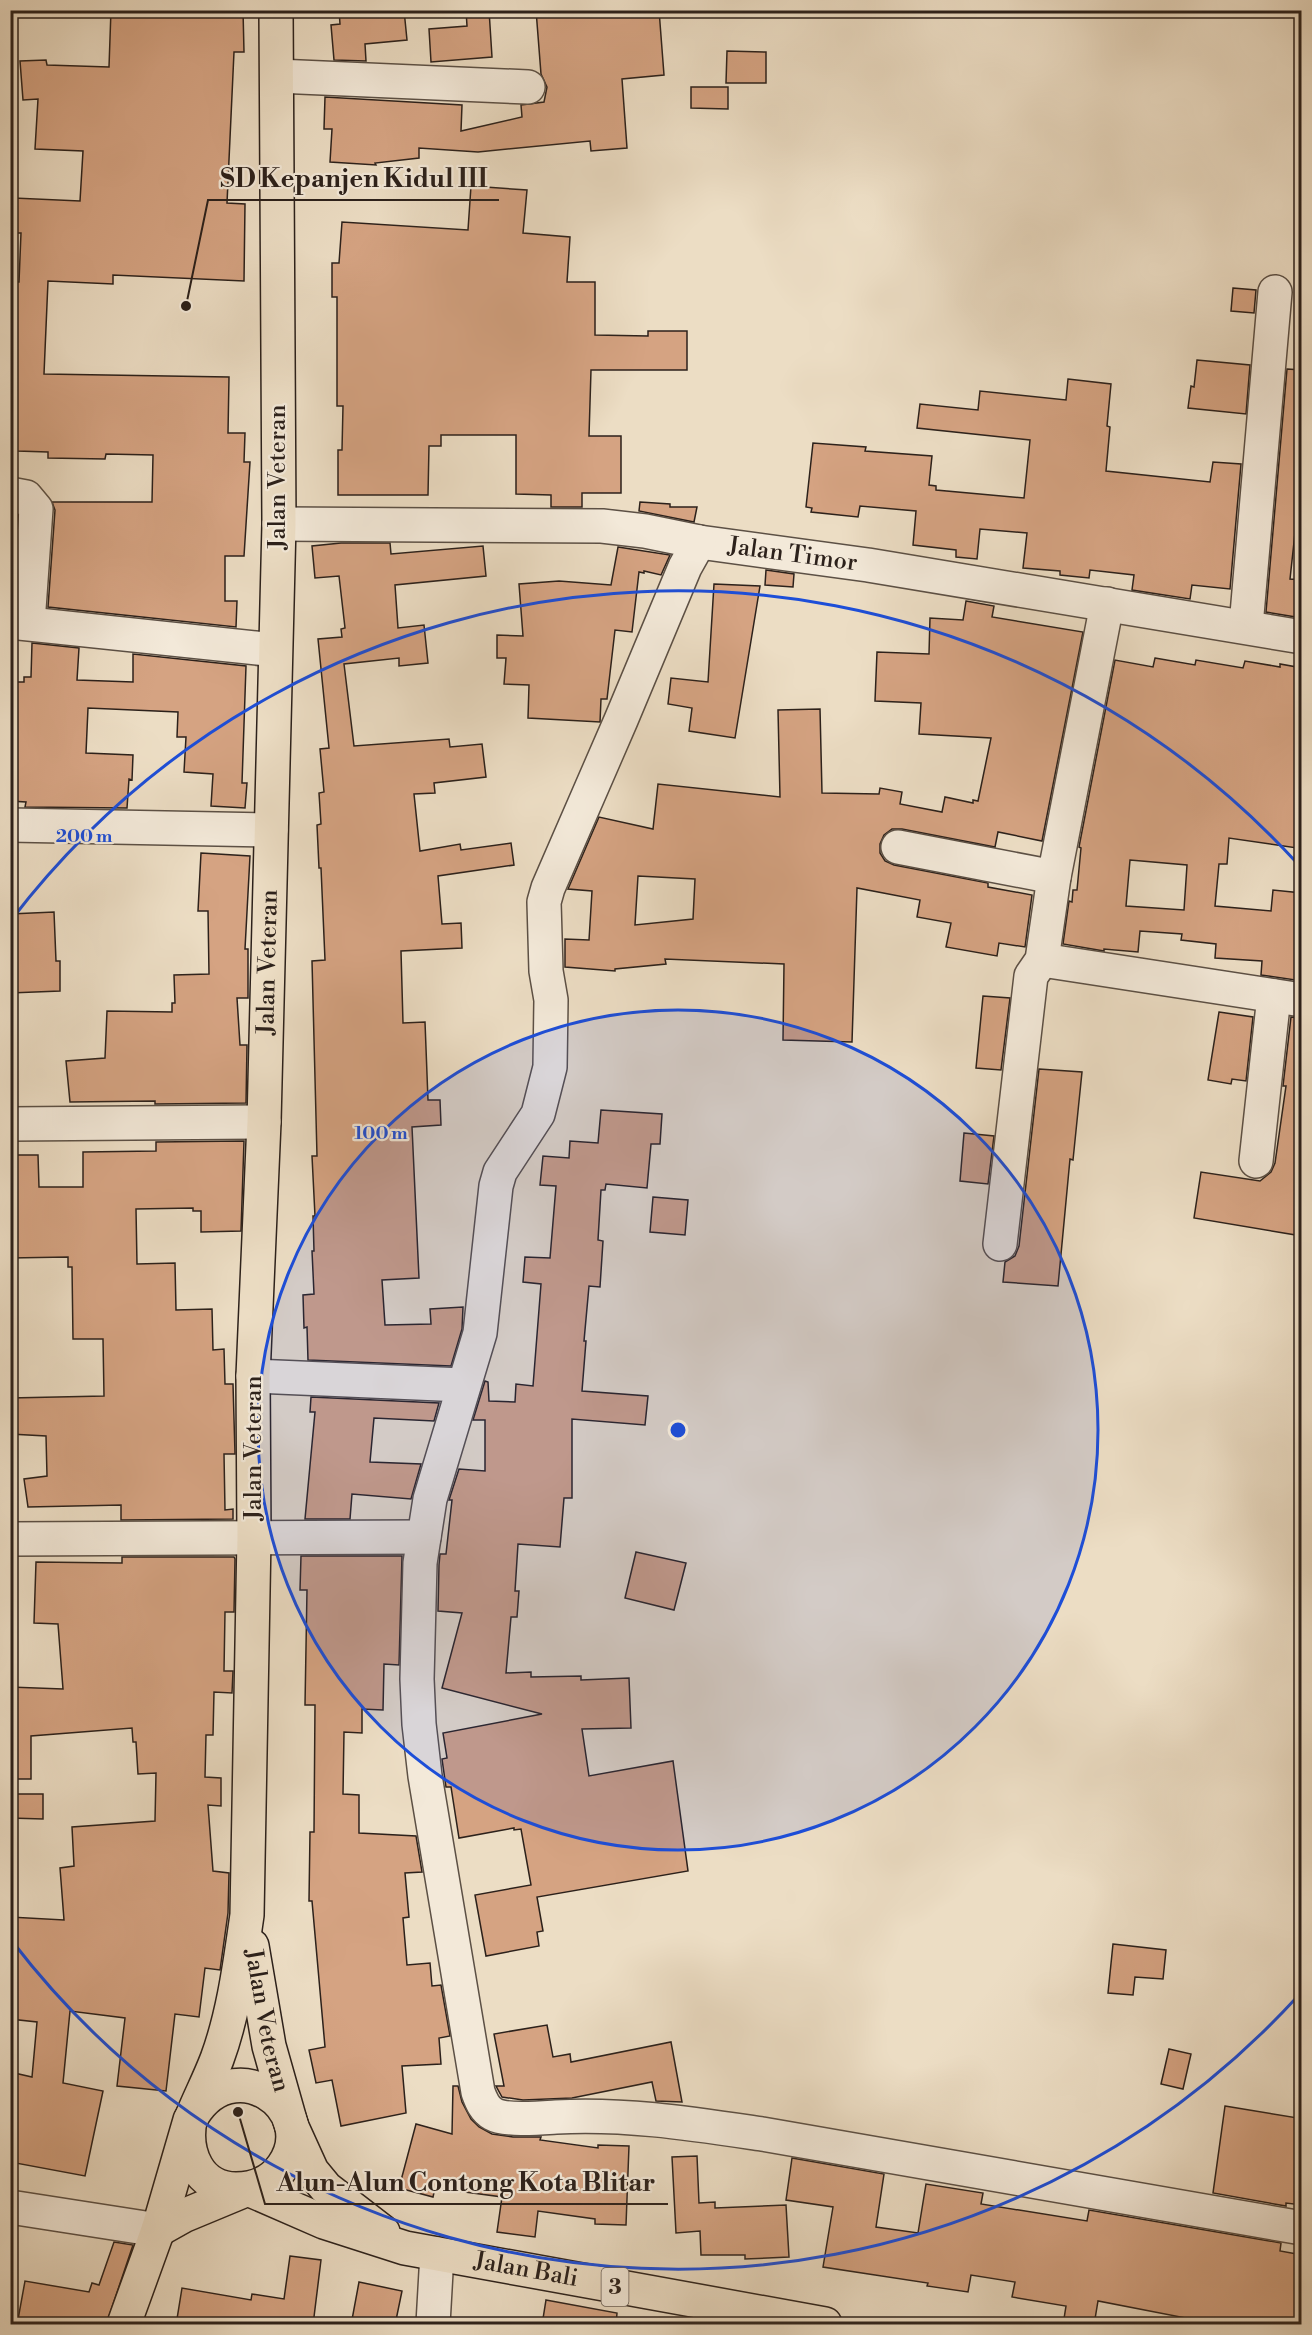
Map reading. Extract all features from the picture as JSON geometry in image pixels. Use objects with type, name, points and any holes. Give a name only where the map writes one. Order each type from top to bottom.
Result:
[{"type":"main road","name":"Jalan Veteran","points":[[190,2120],[217,2058],[227,2022],[238,1974],[246,1915],[254,1537],[253,1376],[264,1122],[279,524],[276,10]]},
{"type":"main road","name":"Jalan Veteran","points":[[246,1915],[269,2046],[292,2127]]},
{"type":"main road","name":"3","points":[[124,2325],[158,2230],[190,2120],[198,2105],[211,2094],[227,2087],[243,2085],[260,2089],[275,2098],[286,2111],[312,2171],[326,2188],[405,2248]]},
{"type":"main road","name":"3","points":[[190,2120],[187,2135],[189,2151],[195,2165],[205,2177],[218,2185],[232,2189],[248,2189],[324,2222],[405,2248]]},
{"type":"main road","points":[[158,2230],[183,2216],[264,2184],[278,2174],[290,2152],[292,2127]]},
{"type":"main road","name":"Jalan Bali","points":[[405,2248],[784,2321],[825,2325]]},
{"type":"street","points":[[277,76],[528,87]]},
{"type":"street","points":[[1246,627],[1275,292]]},
{"type":"street","points":[[10,494],[26,497],[36,509],[19,623],[275,650]]},
{"type":"street","name":"Jalan Timor","points":[[279,524],[602,526],[868,565],[1302,637]]},
{"type":"street","points":[[694,541],[546,894],[544,902],[546,971],[552,1000],[550,1068],[538,1114],[501,1172],[496,1186],[488,1279],[480,1333],[453,1385],[430,1499],[411,1537],[420,1563],[417,1679],[419,1724],[435,1841],[477,2092],[484,2107],[494,2115],[529,2119],[594,2115],[698,2125],[774,2136],[1302,2228]]},
{"type":"street","points":[[1000,1244],[1030,976],[1042,960],[1054,877],[1107,604]]},
{"type":"street","points":[[10,825],[271,830]]},
{"type":"street","points":[[898,847],[1054,877]]},
{"type":"street","points":[[1042,960],[1288,998],[1256,1161]]},
{"type":"street","points":[[10,1124],[264,1122]]},
{"type":"street","points":[[253,1376],[453,1385]]},
{"type":"street","points":[[10,1539],[411,1537]]},
{"type":"street","points":[[10,2207],[158,2230]]},
{"type":"street","points":[[433,2325],[437,2254]]},
{"type":"building","points":[[111,10],[243,10],[244,52],[234,52],[227,203],[245,204],[244,281],[113,275],[113,284],[48,281],[44,374],[229,377],[228,433],[245,433],[244,462],[250,462],[244,556],[225,556],[225,601],[237,601],[236,627],[48,607],[55,510],[52,502],[152,502],[153,455],[106,454],[105,459],[48,458],[48,452],[17,451],[17,440],[10,439],[13,282],[19,282],[21,233],[12,233],[14,198],[80,201],[83,151],[35,149],[38,99],[23,100],[20,61],[46,60],[47,65],[109,67]]},
{"type":"building","points":[[339,10],[404,10],[407,40],[365,44],[366,61],[334,60],[331,25],[340,24]]},
{"type":"building","points":[[466,10],[489,10],[492,57],[431,62],[429,29],[467,26]]},
{"type":"building","points":[[536,10],[659,10],[664,75],[622,79],[627,148],[591,151],[590,141],[478,152],[419,148],[419,158],[375,163],[376,165],[330,162],[332,129],[324,129],[325,97],[462,105],[461,131],[522,117],[521,105],[544,102],[547,87],[541,74]]},
{"type":"building","points":[[727,51],[766,52],[766,83],[726,83]]},
{"type":"building","points":[[691,87],[728,87],[728,109],[691,108]]},
{"type":"building","points":[[471,186],[527,190],[523,233],[570,237],[567,282],[595,282],[595,335],[648,336],[648,331],[687,331],[687,370],[591,370],[589,436],[621,436],[621,493],[582,493],[582,507],[551,507],[551,495],[516,494],[516,435],[441,435],[441,446],[429,446],[428,495],[338,495],[338,450],[342,450],[343,406],[337,406],[337,297],[332,297],[332,263],[339,263],[342,222],[468,230]]},
{"type":"building","points":[[1233,288],[1256,290],[1254,313],[1231,311]]},
{"type":"building","points":[[1197,360],[1250,365],[1246,414],[1188,408],[1191,386],[1194,387]]},
{"type":"building","points":[[1287,369],[1302,370],[1302,533],[1295,533],[1290,579],[1302,580],[1302,618],[1266,612]]},
{"type":"building","points":[[1068,379],[1111,384],[1106,471],[1210,482],[1213,462],[1241,464],[1230,589],[1192,585],[1190,599],[1132,590],[1134,575],[1090,570],[1089,578],[1060,575],[1060,571],[1023,568],[1027,533],[980,529],[977,559],[956,557],[956,550],[913,545],[916,511],[860,506],[858,517],[811,512],[812,508],[806,507],[813,443],[866,447],[865,451],[932,456],[929,485],[936,486],[936,490],[1024,498],[1030,440],[917,428],[920,404],[978,410],[980,391],[1066,400]]},
{"type":"building","points":[[640,502],[670,504],[670,507],[697,507],[694,522],[639,511]]},
{"type":"building","points":[[10,513],[17,515],[11,595],[10,595]]},
{"type":"building","points":[[341,543],[390,543],[391,554],[483,546],[486,576],[395,585],[398,628],[424,625],[428,663],[399,666],[399,658],[344,664],[354,746],[449,739],[450,747],[482,744],[486,777],[434,783],[435,793],[414,794],[420,851],[460,844],[461,850],[511,843],[514,865],[438,876],[442,924],[461,923],[462,948],[401,951],[403,1023],[425,1022],[428,1100],[440,1100],[441,1125],[412,1127],[419,1278],[382,1280],[385,1325],[431,1324],[430,1309],[463,1307],[462,1329],[451,1366],[308,1360],[303,1295],[314,1294],[312,1251],[314,1251],[313,1216],[315,1216],[312,1156],[317,1156],[312,961],[325,960],[317,825],[321,824],[319,793],[324,792],[320,749],[329,748],[318,639],[342,637],[341,629],[345,628],[339,576],[315,578],[312,546]]},
{"type":"building","points":[[618,547],[670,555],[661,575],[639,572],[632,632],[615,630],[607,699],[601,699],[600,722],[528,718],[529,685],[504,684],[506,658],[497,658],[497,635],[523,636],[519,584],[559,581],[611,585]]},
{"type":"building","points":[[766,570],[794,574],[793,587],[765,585]]},
{"type":"building","points":[[714,584],[760,586],[735,738],[689,731],[692,708],[668,704],[671,678],[708,682]]},
{"type":"building","points":[[966,601],[994,606],[992,617],[1083,632],[1042,841],[998,832],[995,847],[892,829],[884,835],[880,844],[880,853],[885,861],[894,865],[988,883],[988,887],[1032,895],[1025,947],[999,943],[997,956],[946,947],[951,923],[917,917],[920,900],[857,888],[852,1042],[783,1040],[784,964],[665,959],[666,964],[615,969],[615,971],[565,967],[565,939],[589,940],[592,891],[568,889],[599,817],[653,829],[658,784],[780,797],[778,710],[820,709],[822,793],[879,794],[880,788],[902,792],[900,804],[942,812],[945,797],[973,803],[973,800],[978,801],[991,738],[919,734],[921,703],[875,701],[877,652],[929,654],[930,618],[963,620]],"holes":[[[638,876],[695,879],[693,919],[635,925]]]},
{"type":"building","points":[[32,643],[79,648],[77,680],[133,682],[133,654],[246,666],[242,783],[247,783],[245,808],[211,806],[213,774],[184,772],[186,737],[177,737],[178,712],[88,708],[86,753],[133,755],[132,780],[129,779],[127,808],[25,807],[26,802],[10,801],[10,682],[24,682],[24,677],[31,677]]},
{"type":"building","points":[[1155,658],[1195,665],[1196,660],[1243,668],[1245,661],[1302,668],[1302,845],[1298,844],[1297,848],[1229,838],[1227,864],[1219,864],[1215,906],[1271,911],[1273,890],[1302,893],[1302,981],[1261,975],[1262,961],[1215,958],[1216,944],[1181,940],[1182,934],[1140,931],[1138,952],[1104,949],[1104,951],[1063,944],[1069,901],[1072,902],[1073,890],[1077,890],[1081,848],[1079,847],[1115,660],[1153,667]],"holes":[[[1130,860],[1187,865],[1184,910],[1126,906]]]},
{"type":"building","points":[[201,853],[250,856],[245,949],[248,949],[248,998],[237,998],[240,1045],[247,1045],[246,1103],[70,1102],[66,1061],[105,1058],[107,1011],[172,1012],[172,1003],[175,1003],[174,975],[209,974],[208,911],[198,911]]},
{"type":"building","points":[[54,912],[56,961],[60,961],[60,991],[10,993],[10,914]]},
{"type":"building","points":[[983,996],[1010,998],[1001,1070],[976,1068]]},
{"type":"building","points":[[1219,1012],[1253,1017],[1246,1081],[1232,1079],[1231,1084],[1208,1080]]},
{"type":"building","points":[[1291,1017],[1302,1018],[1302,1236],[1194,1218],[1201,1172],[1260,1181],[1271,1172],[1275,1163],[1286,1086],[1283,1086]]},
{"type":"building","points":[[1039,1069],[1082,1072],[1073,1160],[1070,1159],[1058,1286],[1003,1282],[1005,1262],[1015,1256],[1019,1246]]},
{"type":"building","points":[[601,1110],[662,1114],[660,1144],[651,1144],[647,1188],[606,1184],[605,1190],[601,1190],[598,1240],[603,1241],[600,1287],[589,1286],[584,1341],[586,1341],[582,1391],[648,1396],[645,1425],[572,1419],[572,1498],[564,1498],[560,1547],[518,1544],[515,1591],[519,1591],[517,1617],[511,1617],[506,1673],[531,1672],[531,1677],[581,1676],[581,1680],[629,1678],[631,1728],[582,1729],[589,1776],[673,1761],[688,1871],[537,1897],[543,1931],[537,1932],[539,1946],[486,1956],[475,1895],[531,1885],[521,1829],[514,1830],[514,1828],[459,1838],[451,1787],[446,1787],[442,1759],[447,1758],[443,1733],[542,1714],[442,1688],[462,1613],[438,1611],[440,1554],[446,1554],[452,1500],[449,1500],[459,1469],[485,1471],[485,1420],[473,1420],[485,1381],[488,1382],[489,1401],[515,1402],[516,1384],[533,1386],[541,1284],[523,1282],[525,1257],[550,1258],[556,1186],[540,1185],[543,1156],[569,1158],[570,1141],[598,1143]]},
{"type":"building","points":[[964,1133],[994,1136],[988,1184],[960,1181]]},
{"type":"building","points":[[244,1141],[241,1231],[201,1232],[201,1211],[193,1211],[193,1208],[136,1209],[137,1264],[175,1263],[176,1310],[212,1309],[213,1350],[224,1349],[225,1384],[233,1384],[235,1454],[224,1454],[225,1510],[233,1509],[233,1519],[121,1520],[121,1505],[28,1507],[24,1479],[47,1476],[46,1436],[10,1434],[10,1398],[104,1396],[103,1339],[73,1339],[72,1267],[68,1267],[68,1257],[10,1258],[10,1155],[38,1155],[39,1187],[83,1187],[83,1152],[156,1151],[156,1142]]},
{"type":"building","points":[[653,1197],[688,1200],[685,1235],[650,1232]]},
{"type":"building","points":[[311,1397],[439,1403],[434,1421],[374,1418],[370,1462],[421,1464],[411,1499],[352,1494],[350,1519],[305,1519],[315,1412],[310,1412]]},
{"type":"building","points":[[636,1552],[686,1563],[674,1610],[625,1598]]},
{"type":"building","points":[[301,1556],[402,1556],[399,1665],[384,1664],[383,1710],[362,1709],[362,1733],[344,1732],[343,1794],[359,1795],[359,1833],[416,1836],[422,1872],[405,1873],[409,1917],[403,1918],[407,1965],[430,1963],[432,1986],[441,1985],[450,2036],[439,2038],[441,2064],[402,2066],[406,2113],[341,2126],[332,2080],[316,2083],[309,2050],[325,2047],[312,1901],[309,1901],[310,1832],[314,1832],[315,1705],[305,1705],[307,1590],[300,1590]]},
{"type":"building","points":[[122,1557],[234,1557],[235,1559],[234,1612],[225,1612],[224,1671],[233,1671],[232,1693],[214,1692],[213,1735],[206,1735],[205,1777],[221,1778],[221,1806],[208,1805],[213,1871],[229,1873],[228,1913],[220,1970],[205,1968],[199,2017],[175,2014],[166,2091],[117,2086],[125,2018],[70,2011],[63,2083],[103,2091],[85,2176],[10,2162],[10,2072],[32,2077],[37,2022],[10,2019],[10,1917],[64,1920],[60,1868],[74,1866],[72,1827],[155,1821],[156,1773],[138,1774],[136,1742],[133,1742],[132,1728],[31,1736],[31,1779],[10,1779],[10,1687],[63,1689],[58,1624],[34,1623],[36,1562],[122,1563]]},
{"type":"building","points":[[10,1794],[43,1794],[43,1819],[10,1818]]},
{"type":"building","points":[[1113,1944],[1166,1950],[1163,1979],[1135,1977],[1133,1995],[1108,1993]]},
{"type":"building","points":[[547,2025],[553,2057],[570,2054],[571,2062],[671,2042],[682,2102],[656,2101],[652,2082],[572,2098],[523,2100],[502,2097],[496,2086],[504,2086],[494,2034]]},
{"type":"building","points":[[1169,2049],[1191,2054],[1183,2089],[1161,2084]]},
{"type":"building","points":[[453,2086],[458,2086],[462,2102],[471,2119],[479,2127],[492,2134],[541,2137],[540,2140],[598,2148],[598,2145],[629,2146],[626,2225],[595,2224],[595,2219],[538,2211],[535,2237],[497,2232],[502,2197],[435,2188],[433,2197],[399,2188],[416,2124],[452,2134]]},
{"type":"building","points":[[1225,2106],[1298,2118],[1297,2123],[1302,2123],[1302,2205],[1286,2203],[1286,2206],[1213,2193]]},
{"type":"building","points":[[697,2156],[699,2203],[715,2202],[715,2208],[786,2205],[789,2257],[745,2259],[745,2255],[701,2255],[700,2231],[676,2233],[672,2157]]},
{"type":"building","points":[[792,2158],[884,2174],[876,2227],[918,2233],[926,2184],[983,2193],[981,2204],[1087,2221],[1089,2210],[1281,2243],[1280,2251],[1302,2255],[1302,2325],[1189,2325],[1191,2319],[1098,2301],[1094,2325],[1063,2325],[1066,2306],[1012,2297],[1015,2282],[971,2275],[968,2292],[927,2286],[928,2283],[823,2267],[833,2207],[786,2200]]},
{"type":"building","points":[[114,2242],[133,2245],[106,2325],[17,2325],[25,2281],[89,2292],[92,2283],[99,2285]]},
{"type":"building","points":[[290,2256],[321,2260],[313,2325],[208,2325],[177,2319],[182,2288],[251,2300],[252,2294],[284,2299]]},
{"type":"building","points":[[359,2282],[402,2291],[395,2325],[351,2325]]},
{"type":"building","points":[[546,2300],[617,2313],[616,2325],[542,2325]]},
{"type":"place","name":"SD Kepanjen Kidul III","points":[[186,306]]},
{"type":"place","name":"Alun-Alun Contong Kota Blitar","points":[[238,2112]]}]
